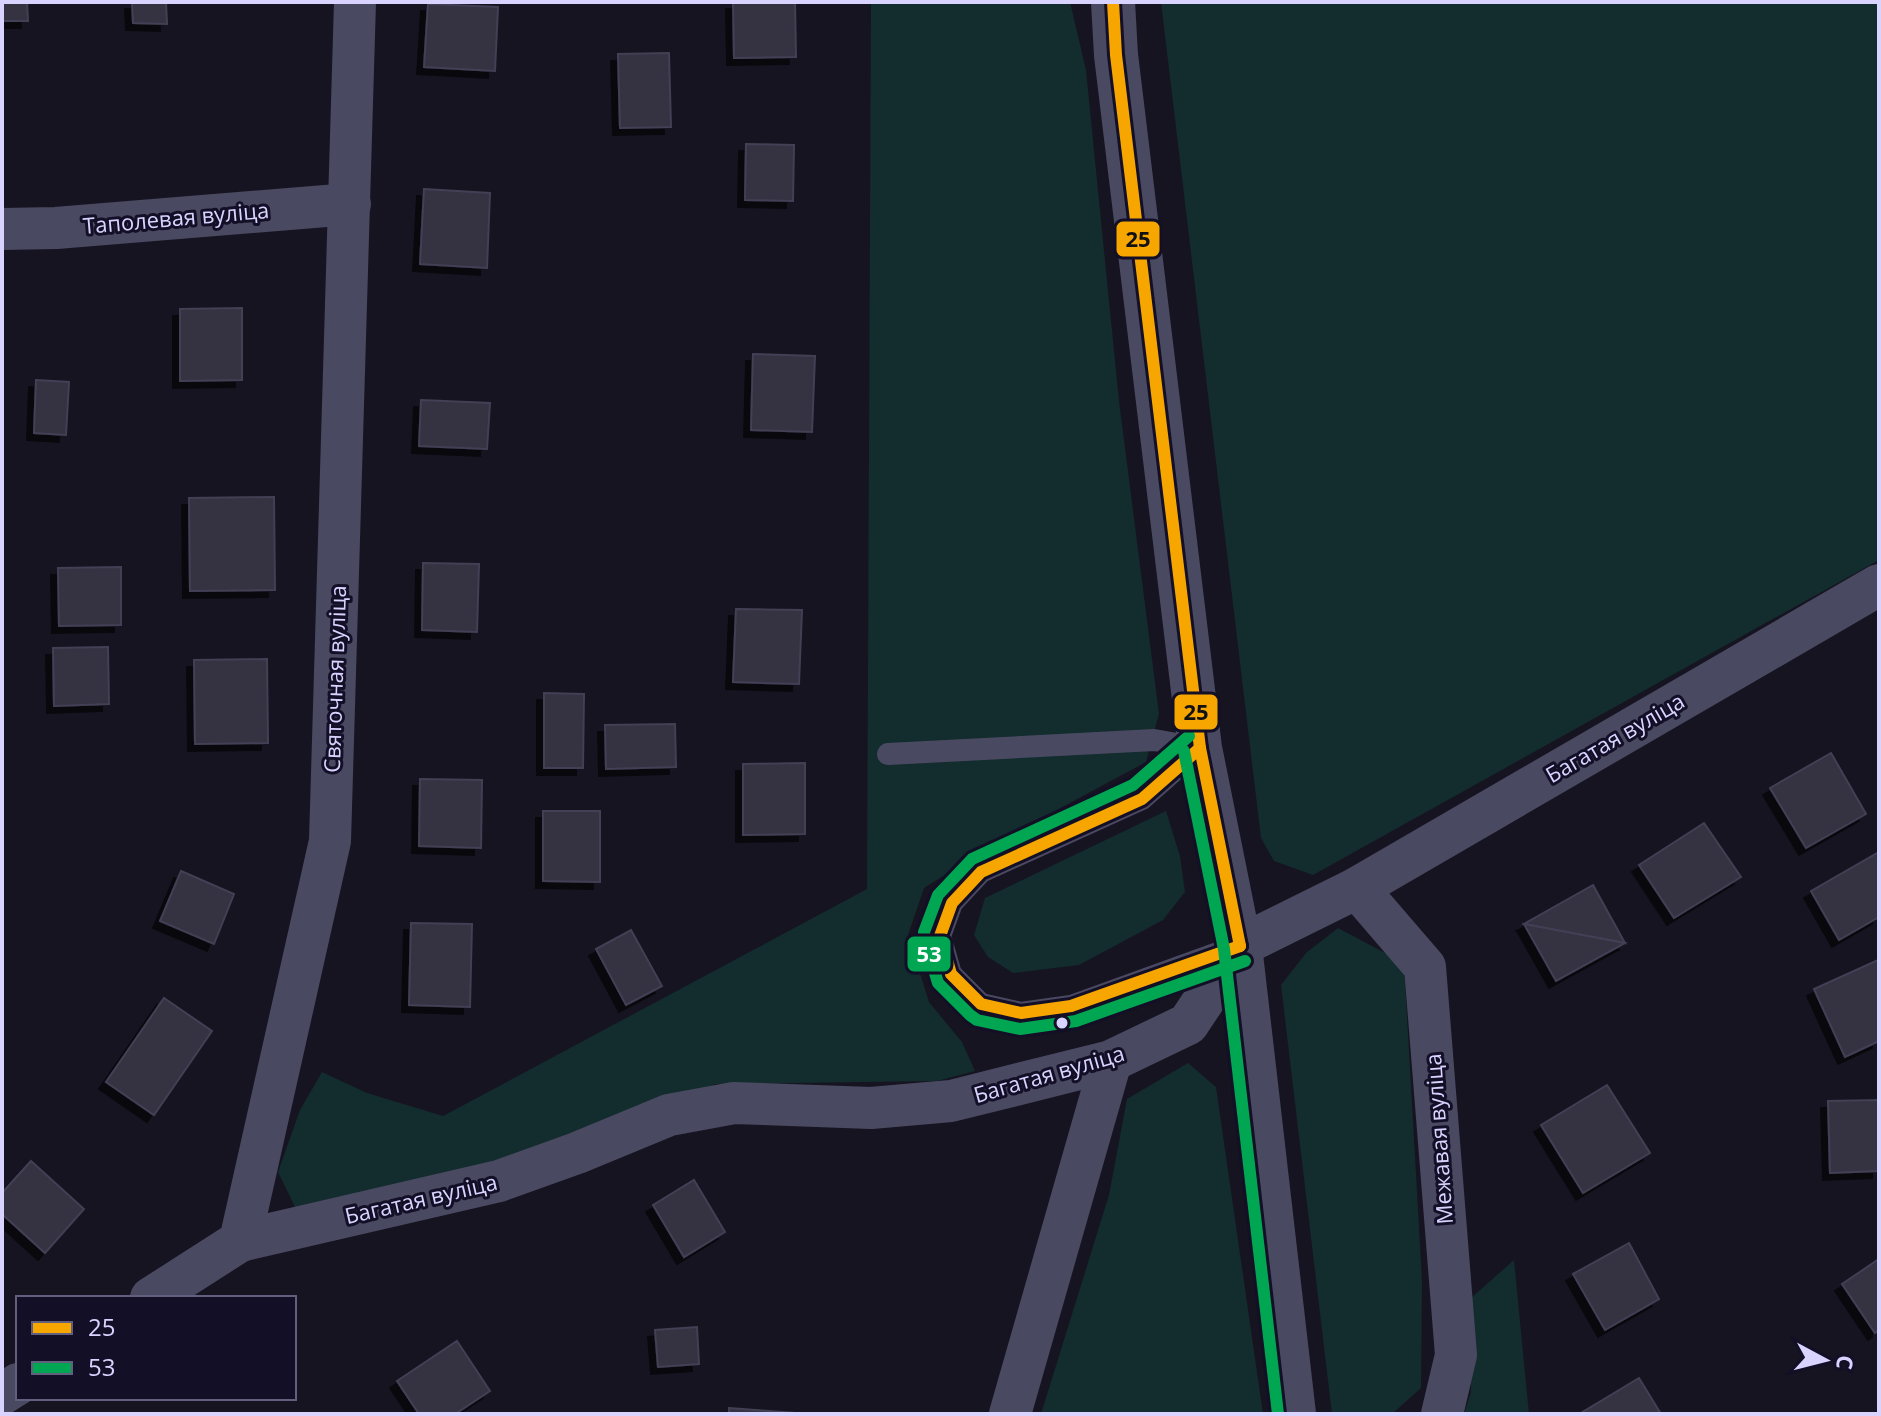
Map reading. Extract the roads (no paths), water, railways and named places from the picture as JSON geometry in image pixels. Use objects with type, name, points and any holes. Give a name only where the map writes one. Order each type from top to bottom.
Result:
[{"type":"street","name":"Святочная вуліца","points":[[240,1241],[330,841],[355,2]]},
{"type":"street","points":[[1113,2],[1116,55],[1200,748],[1240,946],[1294,1414]]},
{"type":"street","name":"Таполевая вуліца","points":[[2,229],[56,228],[350,204]]},
{"type":"street","name":"Багатая вуліца","points":[[240,1241],[499,1181],[669,1115],[734,1103],[871,1108],[951,1101],[1111,1061],[1188,1024],[1240,946],[1357,888],[1879,585]]},
{"type":"street","name":"Межавая вуліца","points":[[1357,888],[1425,967],[1456,1355],[1442,1414]]},
{"type":"street","points":[[1010,1414],[1111,1061]]},
{"type":"street","points":[[154,1296],[240,1241]]},
{"type":"lane","points":[[888,754],[1154,740],[1200,748]]},
{"type":"lane","points":[[1200,748],[1142,799],[981,872],[952,903],[940,936],[951,974],[981,1004],[1021,1013],[1071,1006],[1240,946]]}]
